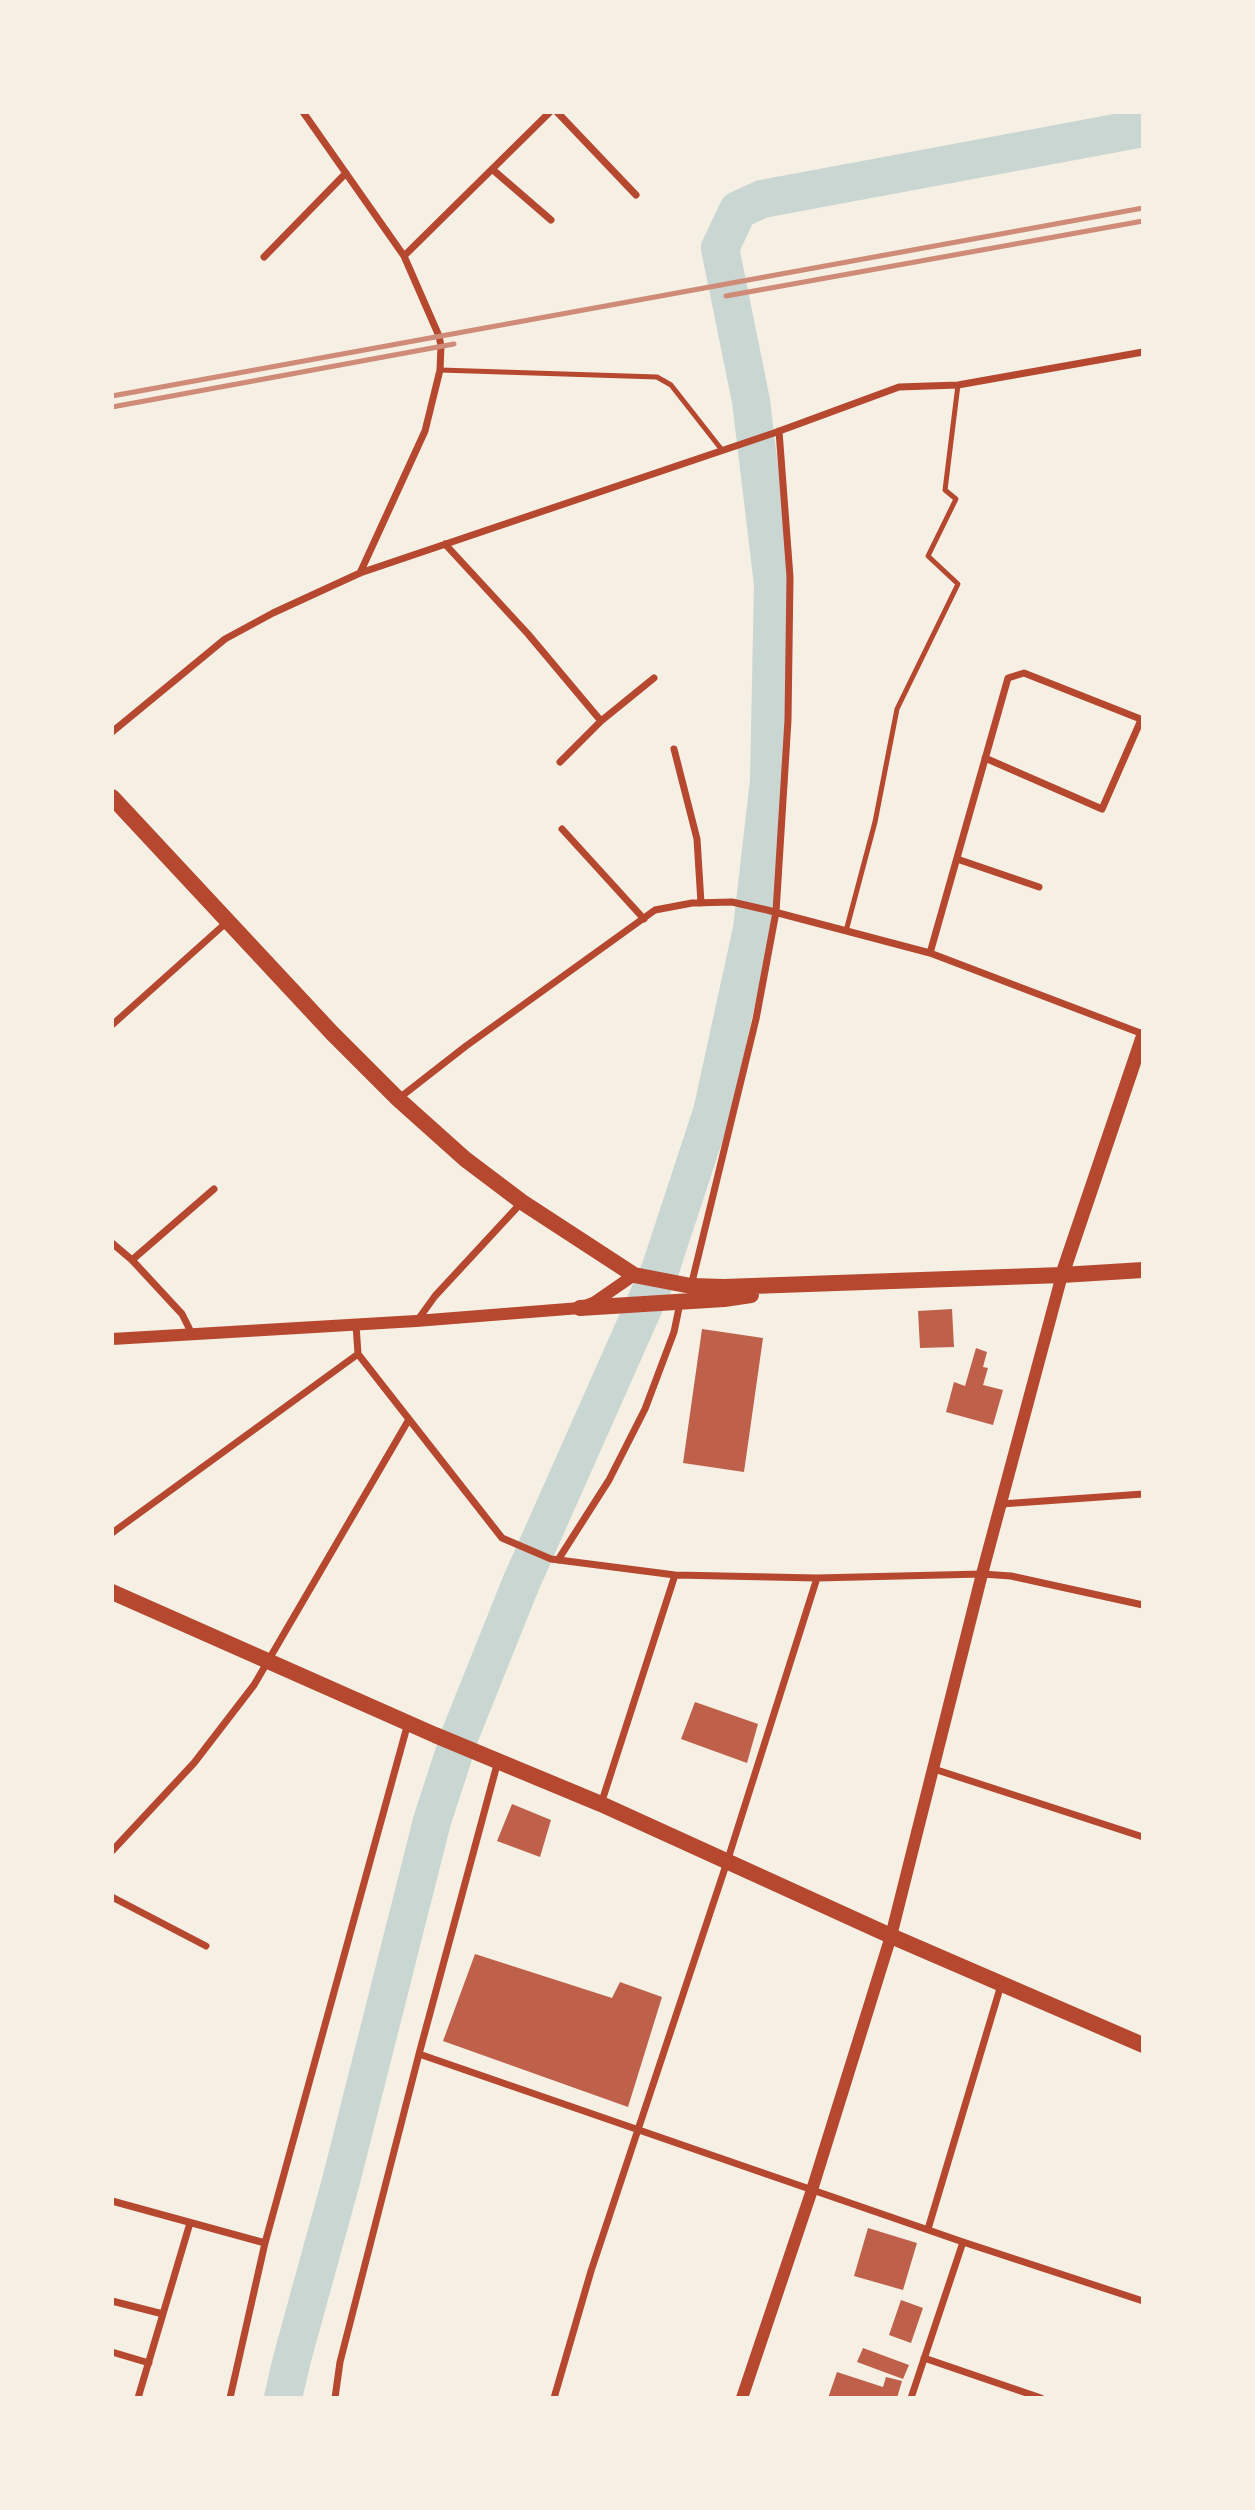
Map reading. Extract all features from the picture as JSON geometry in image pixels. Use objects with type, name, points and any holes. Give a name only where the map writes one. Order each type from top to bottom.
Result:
[{"type":"main road","points":[[112,797],[332,1033],[465,1159],[522,1202],[639,1276],[685,1286],[823,1284],[1143,1270]]},
{"type":"main road","points":[[1062,1275],[1143,1035]]},
{"type":"main road","points":[[580,1308],[724,1299],[823,1284]]},
{"type":"main road","points":[[112,1592],[435,1735],[601,1804],[891,1936],[1143,2045]]},
{"type":"street","points":[[303,112],[404,256],[439,336],[440,370],[425,431],[360,573]]},
{"type":"street","points":[[404,256],[550,112]]},
{"type":"street","points":[[557,112],[636,195]]},
{"type":"street","points":[[492,169],[551,220]]},
{"type":"street","points":[[264,257],[346,173]]},
{"type":"street","points":[[112,732],[225,639],[273,613],[360,573],[776,432],[899,387],[958,385],[1143,352]]},
{"type":"street","points":[[685,1286],[751,1044],[776,912],[788,720],[790,577],[776,432]]},
{"type":"street","points":[[445,544],[528,634],[601,721]]},
{"type":"street","points":[[930,953],[957,859],[985,758],[1008,678],[1024,673],[1142,720],[1102,809],[985,758]]},
{"type":"street","points":[[560,762],[601,721],[654,678]]},
{"type":"street","points":[[674,749],[697,839],[701,903]]},
{"type":"street","points":[[562,830],[644,919]]},
{"type":"street","points":[[957,859],[1039,887]]},
{"type":"street","points":[[398,1098],[655,910],[701,903],[732,902],[930,953],[1143,1035]]},
{"type":"street","points":[[112,1025],[228,922]]},
{"type":"street","points":[[132,1260],[214,1189]]},
{"type":"street","points":[[416,1321],[435,1296],[522,1202]]},
{"type":"street","points":[[112,1243],[132,1260],[182,1314],[192,1334]]},
{"type":"street","points":[[742,2398],[812,2190],[891,1936],[982,1574],[1062,1275]]},
{"type":"street","points":[[112,1339],[356,1325],[580,1308],[639,1276]]},
{"type":"street","points":[[555,1560],[609,1480],[645,1409],[674,1332],[678,1302]]},
{"type":"street","points":[[356,1325],[358,1353],[502,1538],[555,1560],[675,1575],[1011,1576],[1143,1605]]},
{"type":"street","points":[[112,1533],[358,1353]]},
{"type":"street","points":[[112,1851],[194,1763],[269,1661],[408,1420]]},
{"type":"street","points":[[1001,1504],[1143,1494]]},
{"type":"street","points":[[601,1804],[675,1575]]},
{"type":"street","points":[[554,2398],[591,2271],[727,1862],[817,1577]]},
{"type":"street","points":[[230,2398],[265,2243],[408,1723]]},
{"type":"street","points":[[335,2398],[340,2362],[498,1761]]},
{"type":"street","points":[[934,1769],[1143,1837]]},
{"type":"street","points":[[112,1897],[206,1946]]},
{"type":"street","points":[[928,2229],[1001,1984]]},
{"type":"street","points":[[419,2054],[637,2131],[1143,2301]]},
{"type":"street","points":[[112,2201],[265,2243]]},
{"type":"street","points":[[138,2398],[190,2223]]},
{"type":"street","points":[[911,2398],[963,2242]]},
{"type":"street","points":[[112,2301],[163,2314]]},
{"type":"street","points":[[112,2352],[149,2363]]},
{"type":"street","points":[[924,2358],[1041,2398]]},
{"type":"lane","points":[[440,370],[657,377],[671,385],[722,450]]},
{"type":"lane","points":[[846,931],[875,822],[897,709],[958,584],[928,556],[956,499],[945,490],[958,385]]},
{"type":"building","points":[[952,1309],[954,1347],[920,1348],[918,1311]]},
{"type":"building","points":[[702,1329],[763,1338],[744,1472],[683,1463]]},
{"type":"building","points":[[976,1348],[987,1352],[983,1367],[988,1368],[983,1385],[1003,1390],[993,1425],[946,1412],[954,1382],[965,1386]]},
{"type":"building","points":[[695,1702],[758,1724],[747,1763],[681,1739]]},
{"type":"building","points":[[512,1804],[551,1820],[540,1857],[497,1841]]},
{"type":"building","points":[[475,1954],[612,1998],[620,1982],[662,1997],[628,2107],[443,2041]]},
{"type":"building","points":[[868,2228],[917,2243],[903,2290],[854,2276]]},
{"type":"building","points":[[901,2300],[923,2308],[911,2343],[889,2335]]},
{"type":"building","points":[[863,2348],[909,2365],[903,2379],[857,2362]]},
{"type":"building","points":[[837,2372],[883,2387],[886,2377],[902,2381],[897,2398],[828,2398]]},
{"type":"waterway","points":[[283,2398],[432,1821],[460,1735],[521,1583],[660,1270],[712,1112],[752,929],[769,781],[773,584],[751,401],[720,248],[738,210],[762,199],[1143,128]]},
{"type":"railway","points":[[112,396],[1143,208]]},
{"type":"railway","points":[[726,296],[1143,221]]},
{"type":"railway","points":[[112,407],[454,344]]}]
